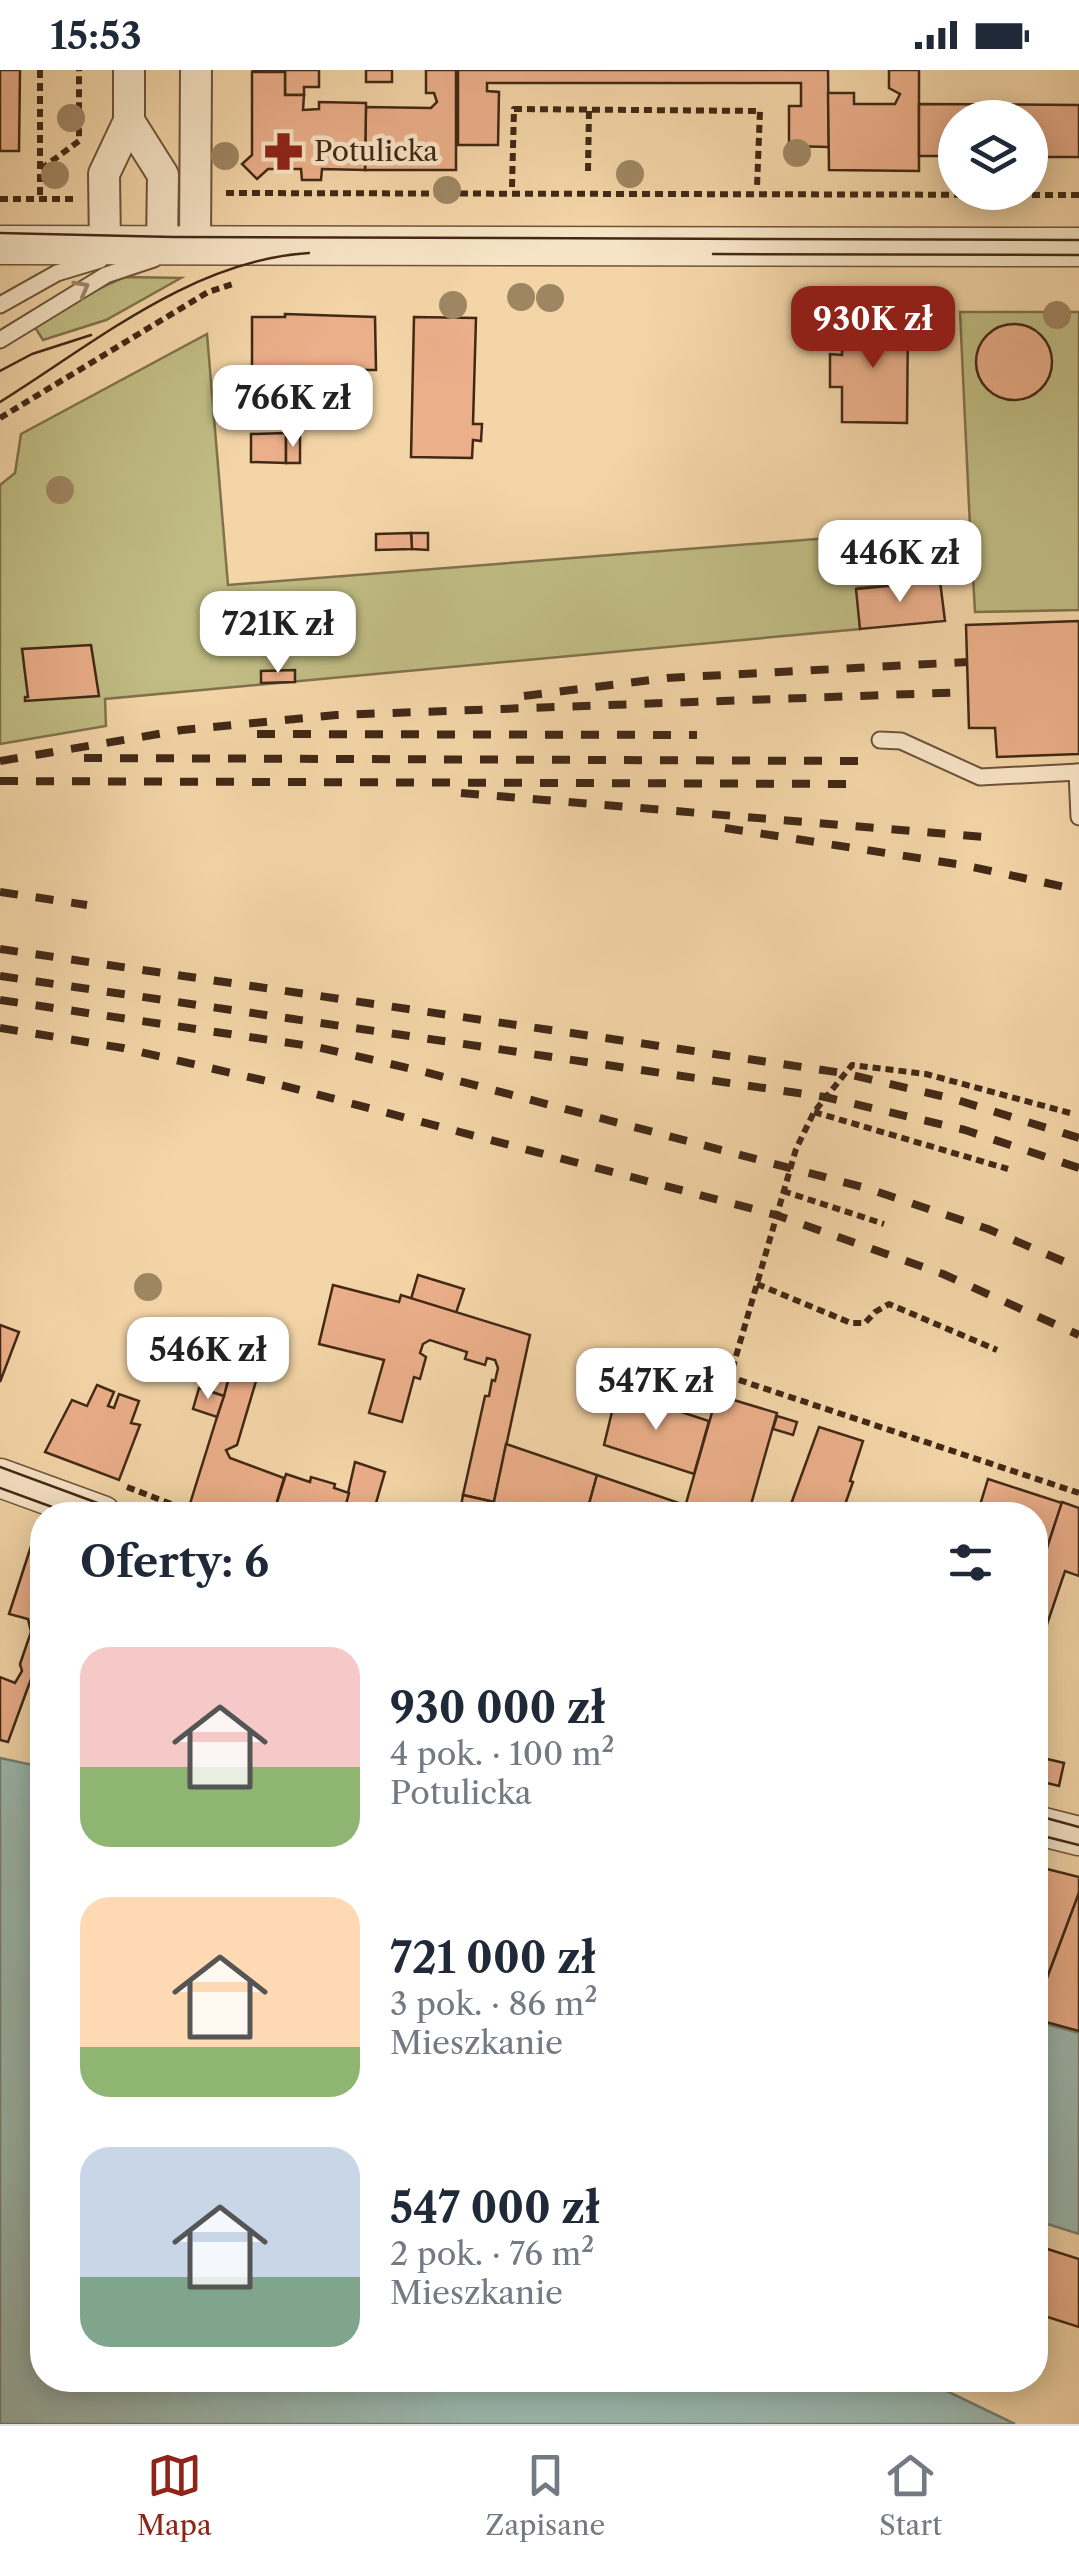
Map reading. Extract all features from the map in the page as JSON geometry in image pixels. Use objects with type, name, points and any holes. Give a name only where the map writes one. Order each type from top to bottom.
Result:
[{"type":"street","points":[[105,245],[104,174],[129,121],[129,70]]},
{"type":"street","points":[[196,70],[195,194],[200,247]]},
{"type":"street","points":[[129,121],[163,175],[200,247]]},
{"type":"street","points":[[0,244],[1079,247]]},
{"type":"street","points":[[0,1478],[66,1502]]},
{"type":"street","points":[[1048,1828],[1079,1836]]},
{"type":"lane","points":[[0,305],[48,278],[90,262],[200,247]]},
{"type":"lane","points":[[0,340],[106,274],[200,247]]},
{"type":"lane","points":[[880,740],[901,741],[980,777],[1078,772],[1079,818]]},
{"type":"path","points":[[40,70],[40,200]]},
{"type":"path","points":[[40,170],[80,142],[79,70]]},
{"type":"path","points":[[512,187],[514,109],[760,111],[757,187]]},
{"type":"path","points":[[588,171],[589,110]]},
{"type":"path","points":[[195,194],[1079,195]]},
{"type":"path","points":[[0,200],[105,198]]},
{"type":"path","points":[[0,418],[208,292],[250,282]]},
{"type":"path","points":[[1070,1113],[926,1074],[852,1064],[805,1126],[730,1377],[1079,1493]]},
{"type":"path","points":[[814,1112],[1008,1169]]},
{"type":"path","points":[[783,1191],[884,1224]]},
{"type":"path","points":[[757,1284],[851,1323],[865,1322],[889,1304],[997,1350]]},
{"type":"shaded area","points":[[124,277],[181,278],[106,320],[43,340],[34,326],[79,298]]},
{"type":"shaded area","points":[[960,312],[1079,312],[1079,610],[975,612],[973,577],[857,588],[860,629],[105,699],[106,726],[0,744],[0,485],[15,473],[21,434],[207,334],[228,585],[970,527]]},
{"type":"water","points":[[0,1758],[30,1764],[30,2392],[949,2392],[1015,2424],[0,2424]]},
{"type":"water","points":[[1048,2025],[1079,2033],[1079,2234],[1048,2224]]},
{"type":"building","points":[[0,70],[20,70],[19,151],[0,151]]},
{"type":"building","points":[[252,70],[319,70],[319,87],[304,87],[304,95],[285,95],[285,72]]},
{"type":"building","points":[[366,70],[392,70],[392,82],[366,82]]},
{"type":"building","points":[[426,70],[456,70],[456,170],[365,170],[366,107],[431,108],[437,102],[434,93],[426,93]]},
{"type":"building","points":[[458,70],[828,70],[829,147],[789,146],[789,106],[801,106],[801,83],[487,83],[487,91],[499,92],[498,145],[458,145]]},
{"type":"building","points":[[889,70],[919,70],[919,171],[829,170],[828,93],[854,93],[854,104],[895,104],[900,94],[889,88]]},
{"type":"building","points":[[252,72],[285,72],[285,95],[304,95],[303,110],[319,109],[319,102],[366,103],[365,170],[322,169],[321,180],[302,180],[301,169],[268,169],[257,179],[242,164],[252,155]]},
{"type":"building","points":[[919,104],[938,104],[938,156],[919,156]]},
{"type":"building","points":[[1048,105],[1079,105],[1079,157],[1048,157]]},
{"type":"building","points":[[252,317],[375,317],[376,370],[252,369]]},
{"type":"building","points":[[414,317],[476,318],[473,424],[482,424],[481,441],[473,440],[472,458],[411,457]]},
{"type":"building","points":[[843,319],[908,319],[907,423],[842,422],[842,387],[830,387],[830,354],[842,355]]},
{"type":"building","points":[[1014,324],[1041,335],[1052,362],[1041,389],[1014,400],[987,389],[976,362],[987,335]]},
{"type":"building","points":[[286,433],[286,463],[251,462],[251,434]]},
{"type":"building","points":[[286,437],[300,437],[300,463],[286,463]]},
{"type":"building","points":[[411,533],[428,533],[428,550],[412,549]]},
{"type":"building","points":[[411,533],[412,549],[376,550],[376,534]]},
{"type":"building","points":[[940,581],[945,621],[860,629],[856,589]]},
{"type":"building","points":[[1079,621],[1079,754],[997,757],[995,728],[969,728],[966,625]]},
{"type":"building","points":[[91,645],[99,696],[25,701],[28,697],[22,649]]},
{"type":"building","points":[[295,670],[295,682],[261,683],[261,671]]},
{"type":"building","points":[[418,1275],[464,1289],[456,1313],[411,1299]]},
{"type":"building","points":[[333,1285],[399,1302],[401,1295],[530,1335],[494,1502],[463,1495],[485,1396],[489,1396],[492,1380],[495,1381],[495,1360],[487,1358],[485,1365],[465,1359],[467,1352],[430,1340],[423,1344],[420,1353],[426,1357],[420,1379],[414,1377],[402,1422],[369,1413],[384,1360],[319,1344]]},
{"type":"building","points":[[0,1325],[19,1332],[0,1382]]},
{"type":"building","points":[[231,1372],[256,1381],[237,1445],[226,1450],[230,1458],[284,1478],[277,1502],[191,1502]]},
{"type":"building","points":[[208,1373],[228,1380],[224,1396],[203,1389]]},
{"type":"building","points":[[97,1385],[114,1392],[108,1406],[114,1408],[119,1394],[139,1401],[131,1423],[140,1425],[119,1480],[45,1452],[72,1400],[87,1406]]},
{"type":"building","points":[[199,1388],[224,1396],[217,1417],[193,1409]]},
{"type":"building","points":[[617,1391],[709,1421],[694,1474],[604,1445]]},
{"type":"building","points":[[717,1395],[777,1413],[752,1502],[686,1502]]},
{"type":"building","points":[[777,1416],[797,1422],[793,1435],[773,1429]]},
{"type":"building","points":[[819,1427],[863,1441],[846,1502],[792,1502]]},
{"type":"building","points":[[506,1444],[597,1475],[590,1502],[494,1502]]},
{"type":"building","points":[[355,1462],[385,1472],[376,1502],[346,1502]]},
{"type":"building","points":[[286,1474],[310,1482],[311,1477],[335,1484],[334,1488],[349,1493],[347,1502],[277,1502]]},
{"type":"building","points":[[597,1475],[676,1502],[590,1502]]},
{"type":"building","points":[[988,1479],[1062,1503],[1048,1545],[1048,1502],[981,1502]]},
{"type":"building","points":[[463,1495],[494,1502],[462,1502]]},
{"type":"building","points":[[1062,1502],[1079,1508],[1079,1576],[1065,1571],[1048,1621],[1048,1545]]},
{"type":"building","points":[[30,1549],[30,1628],[28,1619],[9,1614]]},
{"type":"building","points":[[30,1635],[30,1682],[8,1742],[0,1740],[0,1677],[15,1683],[22,1671],[20,1664]]},
{"type":"building","points":[[1048,1759],[1064,1763],[1059,1786],[1048,1783]]},
{"type":"building","points":[[1048,1869],[1079,1877],[1079,1893],[1048,1975]]},
{"type":"building","points":[[1079,1893],[1079,2031],[1048,2023],[1048,1975]]},
{"type":"building","points":[[1048,2249],[1079,2259],[1079,2327],[1048,2317]]},
{"type":"tram line","points":[[0,233],[1079,240]]},
{"type":"tram line","points":[[0,402],[109,330],[186,287],[266,259],[309,253]]},
{"type":"tram line","points":[[713,254],[1079,255]]},
{"type":"tram line","points":[[0,371],[32,354],[91,335]]},
{"type":"tram line","points":[[0,1467],[95,1502]]},
{"type":"tram line","points":[[0,1488],[38,1502]]},
{"type":"tram line","points":[[1048,1819],[1079,1827]]},
{"type":"tram line","points":[[1048,1837],[1079,1845]]},
{"type":"railway","points":[[524,696],[667,678],[967,662]]},
{"type":"railway","points":[[0,761],[182,730],[336,715],[968,692]]},
{"type":"railway","points":[[257,734],[697,735]]},
{"type":"railway","points":[[84,758],[864,761]]},
{"type":"railway","points":[[0,781],[847,784]]},
{"type":"railway","points":[[461,793],[984,837]]},
{"type":"railway","points":[[725,828],[963,865],[1079,890]]},
{"type":"railway","points":[[0,892],[87,905]]},
{"type":"railway","points":[[0,949],[843,1073],[954,1099],[1079,1138]]},
{"type":"railway","points":[[0,976],[825,1097],[965,1130],[1079,1168]]},
{"type":"railway","points":[[0,1000],[317,1047],[421,1071],[866,1188],[988,1229],[1079,1268]]},
{"type":"railway","points":[[0,1028],[123,1048],[262,1080],[776,1215],[943,1274],[1079,1335]]},
{"type":"place","name":"Potulicka","points":[[284,151]]}]
